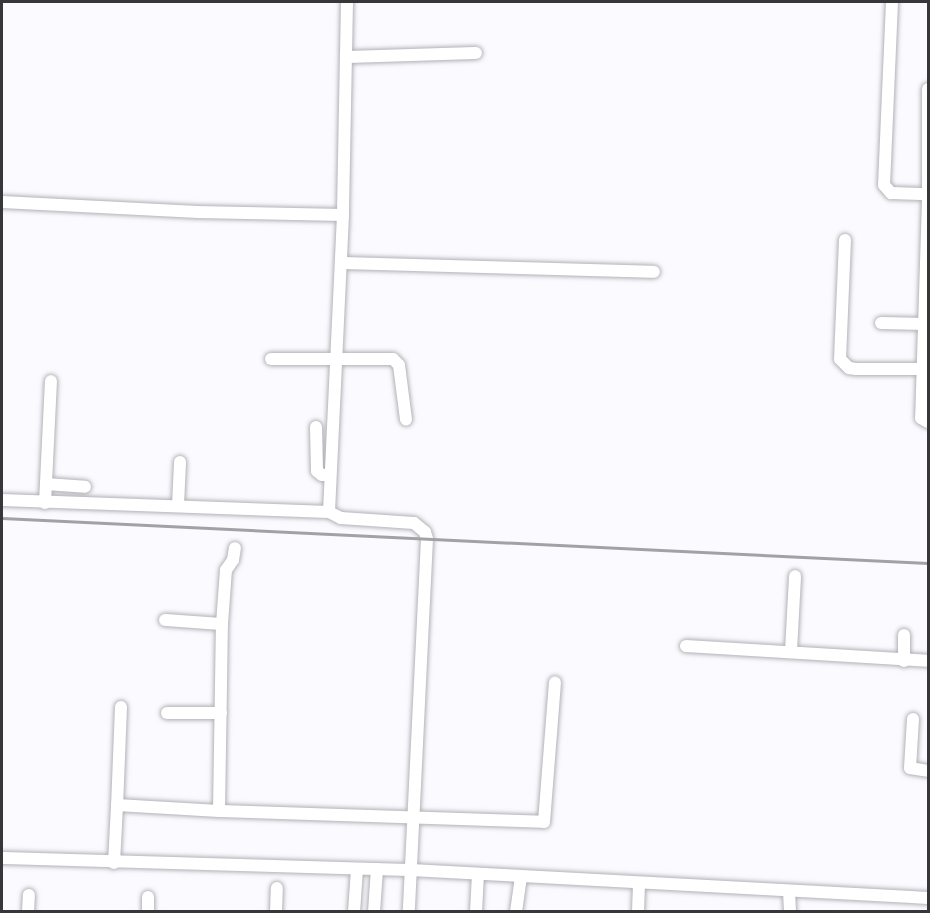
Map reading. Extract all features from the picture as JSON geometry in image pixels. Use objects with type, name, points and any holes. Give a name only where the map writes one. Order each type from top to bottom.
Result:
[{"type":"street","points":[[329,512],[334,360],[343,215],[347,2]]},
{"type":"street","points":[[892,2],[884,185],[891,193],[928,194],[928,89]]},
{"type":"street","points":[[346,57],[476,53]]},
{"type":"street","points":[[925,420],[928,200]]},
{"type":"street","points":[[2,202],[198,212],[343,215]]},
{"type":"street","points":[[845,240],[840,359],[849,368],[856,369],[924,369]]},
{"type":"street","points":[[341,263],[654,272]]},
{"type":"street","points":[[881,323],[925,324]]},
{"type":"street","points":[[271,359],[393,359],[399,365],[406,420]]},
{"type":"street","points":[[45,503],[51,381]]},
{"type":"street","points":[[315,427],[317,471],[322,475],[330,474]]},
{"type":"street","points":[[178,506],[180,462]]},
{"type":"street","points":[[46,484],[85,487]]},
{"type":"street","points":[[2,500],[329,512],[341,518],[414,523],[425,532],[427,539],[409,912]]},
{"type":"street","points":[[219,811],[222,624],[226,570],[233,560],[235,548]]},
{"type":"street","points":[[791,651],[795,576]]},
{"type":"street","points":[[165,620],[222,624]]},
{"type":"street","points":[[904,635],[904,661]]},
{"type":"street","points":[[686,646],[928,661]]},
{"type":"street","points":[[117,805],[413,819],[544,822],[555,682]]},
{"type":"street","points":[[114,863],[121,707]]},
{"type":"street","points":[[167,713],[220,713]]},
{"type":"street","points":[[913,719],[910,768],[928,771]]},
{"type":"street","points":[[2,858],[411,870],[521,878],[928,898]]},
{"type":"street","points":[[354,912],[357,869]]},
{"type":"street","points":[[374,912],[377,869]]},
{"type":"street","points":[[476,912],[478,875]]},
{"type":"street","points":[[516,912],[521,878]]},
{"type":"street","points":[[638,912],[639,884]]},
{"type":"street","points":[[276,912],[277,888]]},
{"type":"street","points":[[789,892],[790,912]]},
{"type":"street","points":[[28,912],[29,896]]},
{"type":"street","points":[[148,897],[148,912]]},
{"type":"railway","points":[[2,518],[928,563]]}]
